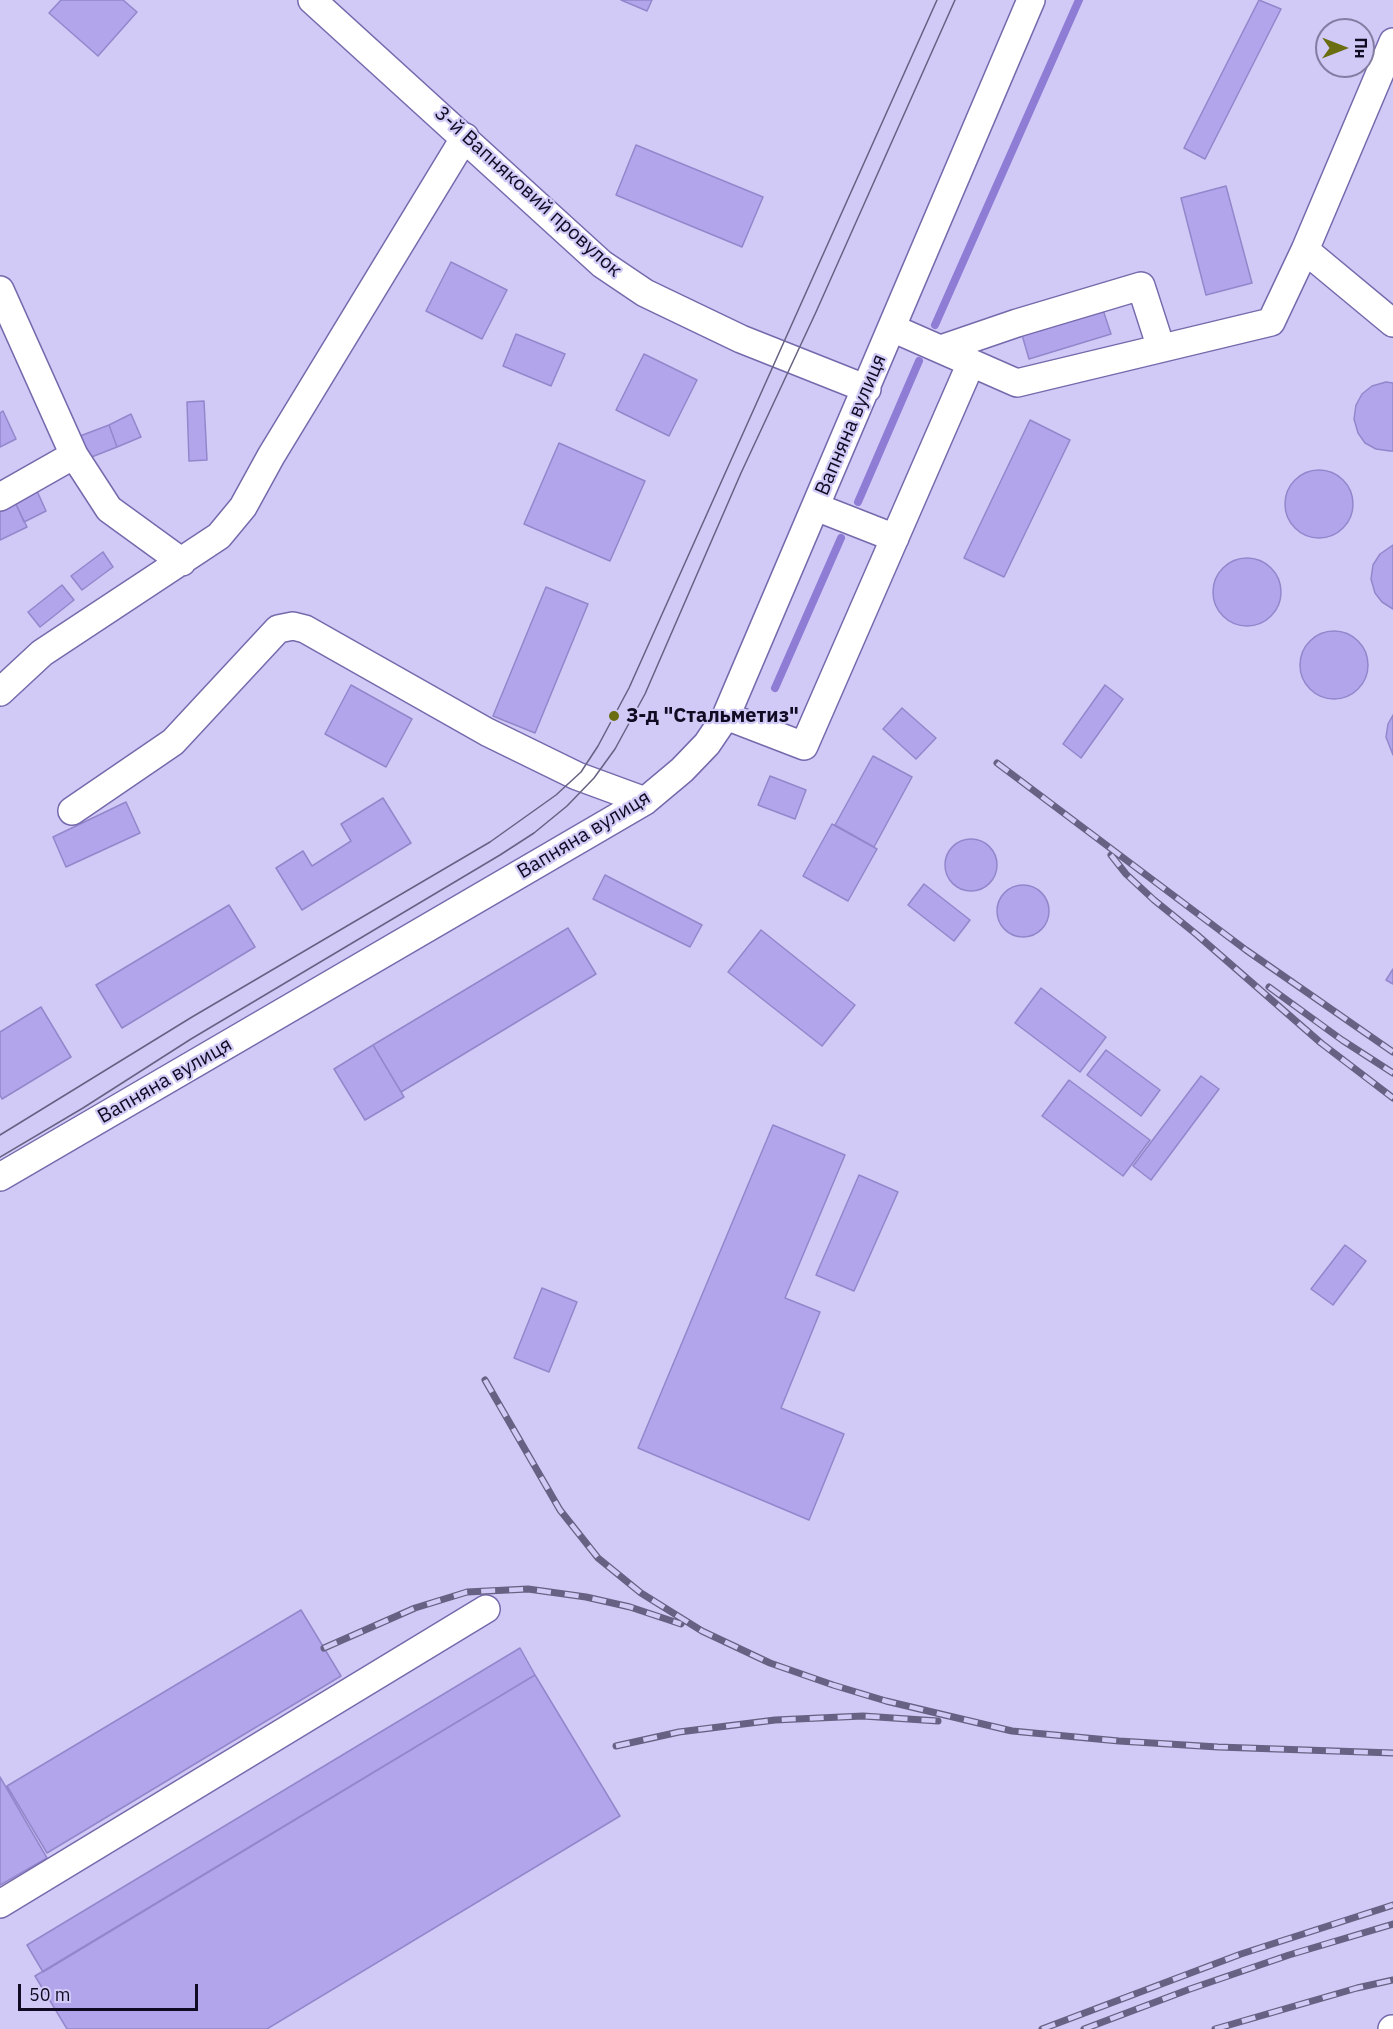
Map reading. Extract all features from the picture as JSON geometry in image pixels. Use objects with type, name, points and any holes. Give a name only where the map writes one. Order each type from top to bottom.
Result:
[{"type":"street","name":"3-й Вапняковий провулок","points":[[312,0],[602,264],[645,294],[741,339],[867,389]]},
{"type":"street","name":"Вапняна вулиця","points":[[0,1178],[645,801],[688,764],[707,744],[726,716],[1031,0]]},
{"type":"street","points":[[892,328],[1017,383],[1271,322],[1305,250],[1393,42]]},
{"type":"street","points":[[0,692],[42,653],[219,536],[243,507],[271,456],[465,137]]},
{"type":"street","points":[[1305,250],[1393,323]]},
{"type":"street","points":[[941,349],[1017,323],[1141,286],[1161,348]]},
{"type":"street","points":[[0,290],[74,455],[109,509],[182,562]]},
{"type":"street","points":[[726,716],[804,746],[972,363]]},
{"type":"street","points":[[0,497],[74,455]]},
{"type":"street","points":[[816,507],[895,538]]},
{"type":"street","points":[[72,811],[173,742],[278,629],[293,626],[306,629],[487,732],[590,782],[645,801]]},
{"type":"street","points":[[0,1904],[486,1609]]},
{"type":"building","points":[[61,0],[123,0],[137,12],[98,56],[49,13]]},
{"type":"building","points":[[621,0],[652,0],[647,11]]},
{"type":"building","points":[[1259,0],[1281,9],[1205,159],[1184,148]]},
{"type":"building","points":[[636,145],[763,197],[742,247],[616,195]]},
{"type":"building","points":[[1226,186],[1252,283],[1206,295],[1181,198]]},
{"type":"building","points":[[451,262],[507,290],[482,339],[426,311]]},
{"type":"building","points":[[1103,310],[1111,334],[1029,359],[1022,335]]},
{"type":"building","points":[[516,334],[565,354],[551,386],[503,366]]},
{"type":"building","points":[[644,354],[697,380],[669,436],[616,410]]},
{"type":"building","points":[[1386,382],[1393,383],[1393,451],[1376,449],[1365,443],[1358,433],[1354,419],[1356,405],[1362,394],[1372,386]]},
{"type":"building","points":[[204,401],[207,460],[189,461],[187,402]]},
{"type":"building","points":[[3,411],[16,439],[0,447],[0,413]]},
{"type":"building","points":[[131,414],[141,437],[117,447],[109,425]]},
{"type":"building","points":[[1030,420],[1070,440],[1004,577],[964,558]]},
{"type":"building","points":[[109,425],[117,447],[89,458],[80,436]]},
{"type":"building","points":[[559,443],[645,481],[610,561],[524,524]]},
{"type":"building","points":[[1319,470],[1332,473],[1343,480],[1350,491],[1353,504],[1350,517],[1343,528],[1332,535],[1319,538],[1306,535],[1295,528],[1288,517],[1285,504],[1288,491],[1295,480],[1306,473]]},
{"type":"building","points":[[37,491],[46,511],[24,522],[15,502]]},
{"type":"building","points":[[15,502],[27,527],[0,540],[0,509]]},
{"type":"building","points":[[1393,545],[1393,609],[1382,602],[1375,593],[1371,579],[1373,565],[1380,554]]},
{"type":"building","points":[[103,552],[113,567],[82,590],[71,576]]},
{"type":"building","points":[[1254,558],[1266,564],[1275,573],[1281,585],[1279,605],[1271,616],[1254,626],[1240,626],[1223,616],[1215,605],[1213,585],[1223,568],[1234,560]]},
{"type":"building","points":[[62,585],[74,600],[40,627],[28,612]]},
{"type":"building","points":[[546,587],[588,604],[535,733],[493,716]]},
{"type":"building","points":[[1334,631],[1347,633],[1358,641],[1366,652],[1368,665],[1366,678],[1358,689],[1347,697],[1334,699],[1321,697],[1310,689],[1302,678],[1300,665],[1302,652],[1310,641],[1321,633]]},
{"type":"building","points":[[351,685],[412,719],[386,767],[325,734]]},
{"type":"building","points":[[1105,685],[1123,699],[1081,758],[1063,744]]},
{"type":"building","points":[[902,708],[936,738],[916,759],[883,729]]},
{"type":"building","points":[[1393,715],[1393,755],[1386,737],[1388,724]]},
{"type":"building","points":[[873,756],[912,777],[874,847],[835,825]]},
{"type":"building","points":[[770,776],[806,790],[795,819],[758,805]]},
{"type":"building","points":[[383,798],[411,843],[302,910],[276,868],[303,851],[312,866],[351,841],[341,824]]},
{"type":"building","points":[[126,802],[140,833],[66,867],[53,837]]},
{"type":"building","points":[[832,824],[877,849],[848,901],[803,876]]},
{"type":"building","points":[[966,839],[976,839],[990,846],[997,865],[990,884],[976,891],[966,891],[956,887],[949,880],[945,870],[945,860],[949,850],[956,843]]},
{"type":"building","points":[[605,875],[702,925],[690,947],[593,899]]},
{"type":"building","points":[[924,884],[970,920],[954,941],[908,905]]},
{"type":"building","points":[[1018,885],[1028,885],[1042,892],[1049,911],[1042,930],[1028,937],[1018,937],[1008,933],[1001,926],[997,916],[997,906],[1001,896],[1008,889]]},
{"type":"building","points":[[229,905],[255,947],[122,1028],[96,985]]},
{"type":"building","points":[[568,928],[596,974],[401,1092],[373,1045]]},
{"type":"building","points":[[761,930],[855,1005],[822,1046],[728,972]]},
{"type":"building","points":[[1393,969],[1393,984],[1386,980]]},
{"type":"building","points":[[1041,988],[1106,1037],[1080,1072],[1015,1023]]},
{"type":"building","points":[[41,1007],[71,1057],[2,1099],[0,1095],[0,1032]]},
{"type":"building","points":[[373,1045],[404,1097],[365,1120],[334,1069]]},
{"type":"building","points":[[1106,1050],[1160,1090],[1141,1116],[1087,1075]]},
{"type":"building","points":[[1201,1076],[1219,1089],[1151,1180],[1133,1166]]},
{"type":"building","points":[[1069,1080],[1150,1140],[1123,1176],[1042,1116]]},
{"type":"building","points":[[773,1125],[845,1155],[785,1298],[820,1312],[781,1408],[844,1434],[809,1520],[638,1448]]},
{"type":"building","points":[[859,1175],[898,1192],[854,1291],[816,1275]]},
{"type":"building","points":[[1345,1245],[1366,1261],[1333,1305],[1311,1289]]},
{"type":"building","points":[[542,1288],[577,1302],[549,1372],[514,1358]]},
{"type":"building","points":[[301,1610],[341,1676],[47,1853],[7,1786]]},
{"type":"building","points":[[520,1648],[535,1675],[43,1972],[27,1945]]},
{"type":"building","points":[[535,1675],[620,1816],[267,2029],[67,2029],[35,1976]]},
{"type":"building","points":[[0,1777],[47,1858],[0,1885]]},
{"type":"waterway","points":[[935,325],[1079,0]]},
{"type":"waterway","points":[[858,502],[919,361]]},
{"type":"waterway","points":[[775,688],[841,538]]},
{"type":"tram line","points":[[0,1135],[192,1017],[490,842],[556,795],[581,772],[598,746],[629,688],[937,0]]},
{"type":"tram line","points":[[0,1157],[83,1108],[191,1039],[500,855],[534,833],[567,806],[594,778],[615,749],[645,694],[741,473],[816,312],[955,0]]},
{"type":"railway","points":[[997,763],[1246,950],[1393,1052]]},
{"type":"railway","points":[[1111,855],[1126,874],[1154,900],[1321,1043],[1393,1098]]},
{"type":"railway","points":[[1269,987],[1342,1040],[1393,1073]]},
{"type":"railway","points":[[485,1380],[560,1510],[598,1558],[641,1593],[702,1631],[770,1663],[886,1701],[1012,1731],[1218,1747],[1393,1753]]},
{"type":"railway","points":[[324,1648],[415,1608],[467,1592],[528,1589],[586,1597],[630,1607],[681,1624]]},
{"type":"railway","points":[[616,1746],[679,1732],[775,1720],[863,1716],[938,1721]]},
{"type":"railway","points":[[1042,2029],[1241,1954],[1393,1905]]},
{"type":"railway","points":[[1084,2029],[1289,1955],[1393,1924]]},
{"type":"railway","points":[[1215,2029],[1357,1988],[1393,1980]]},
{"type":"place","name":"З-д \"Стальметиз\"","points":[[614,716]]}]
